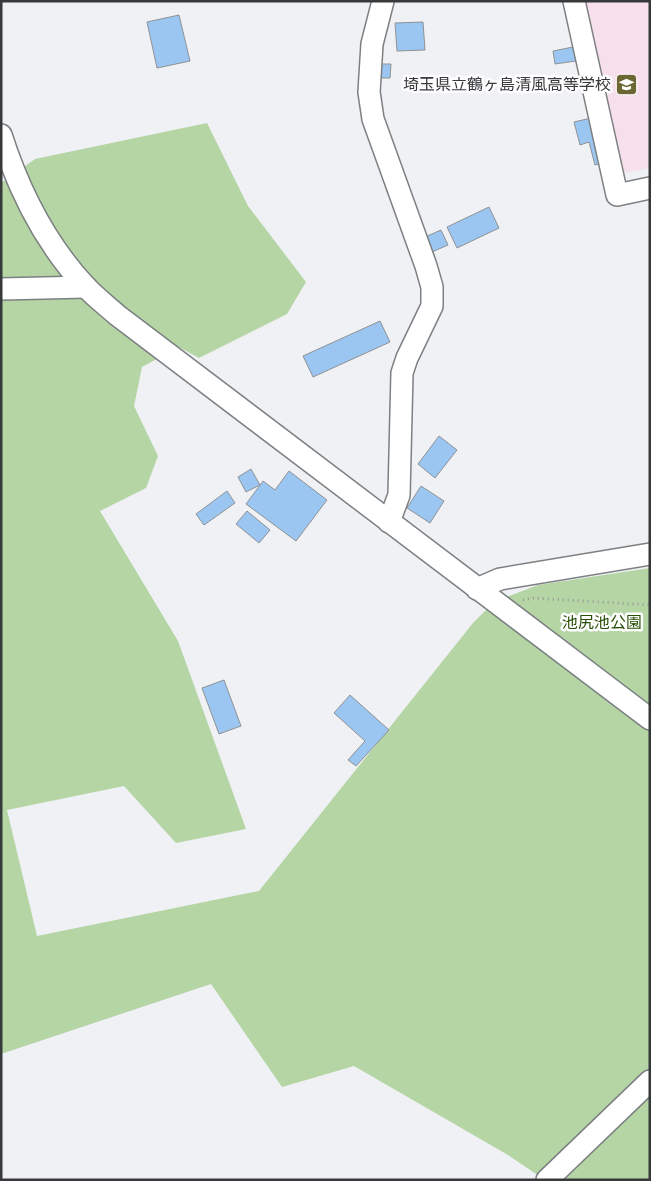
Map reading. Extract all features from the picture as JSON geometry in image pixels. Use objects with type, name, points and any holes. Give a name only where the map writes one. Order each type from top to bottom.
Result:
[{"type":"street","points":[[383,1],[372,44],[369,92],[373,119],[432,287],[432,306],[407,358],[402,373],[399,495],[389,522]]},
{"type":"street","points":[[574,1],[617,195],[650,188]]},
{"type":"street","points":[[1,135],[31,209],[47,237],[86,287],[117,315],[650,719]]},
{"type":"street","points":[[1,289],[86,287]]},
{"type":"street","points":[[477,589],[500,579],[650,554]]},
{"type":"street","points":[[547,1180],[650,1081]]},
{"type":"path","points":[[501,607],[532,598],[650,605]]},
{"type":"shaded area","name":"埼玉県立鶴ヶ島清風高等学校","points":[[584,1],[650,1],[650,168],[624,173]]},
{"type":"green space","name":"池尻池公園","points":[[207,123],[248,206],[306,282],[287,314],[199,358],[179,347],[142,367],[134,406],[158,456],[146,488],[100,511],[178,641],[246,829],[176,843],[124,786],[7,810],[37,936],[259,891],[473,623],[494,602],[538,585],[650,568],[650,1180],[545,1180],[508,1155],[354,1066],[282,1087],[211,984],[1,1054],[1,183],[35,159]]},
{"type":"building","points":[[179,15],[190,61],[157,68],[147,22]]},
{"type":"building","points":[[423,22],[425,50],[397,51],[395,23]]},
{"type":"building","points":[[573,47],[576,61],[555,64],[553,51]]},
{"type":"building","points":[[381,64],[391,64],[390,78],[380,78]]},
{"type":"building","points":[[591,118],[603,163],[595,165],[589,142],[580,145],[574,122]]},
{"type":"building","points":[[489,207],[499,228],[457,248],[447,227]]},
{"type":"building","points":[[441,230],[448,245],[432,252],[425,237]]},
{"type":"building","points":[[380,321],[390,342],[313,377],[303,356]]},
{"type":"building","points":[[439,436],[457,450],[435,478],[418,464]]},
{"type":"building","points":[[251,469],[260,485],[246,492],[238,477]]},
{"type":"building","points":[[289,471],[327,500],[296,541],[246,504],[263,481],[275,490]]},
{"type":"building","points":[[421,486],[444,501],[430,523],[407,508]]},
{"type":"building","points":[[227,491],[235,503],[204,525],[196,514]]},
{"type":"building","points":[[247,511],[270,530],[259,543],[236,524]]},
{"type":"building","points":[[224,680],[241,726],[219,734],[202,688]]},
{"type":"building","points":[[350,695],[389,730],[356,766],[348,760],[365,741],[334,713]]},
{"type":"place","name":"埼玉県立鶴ヶ島清風高等学校","points":[[627,85]]}]
